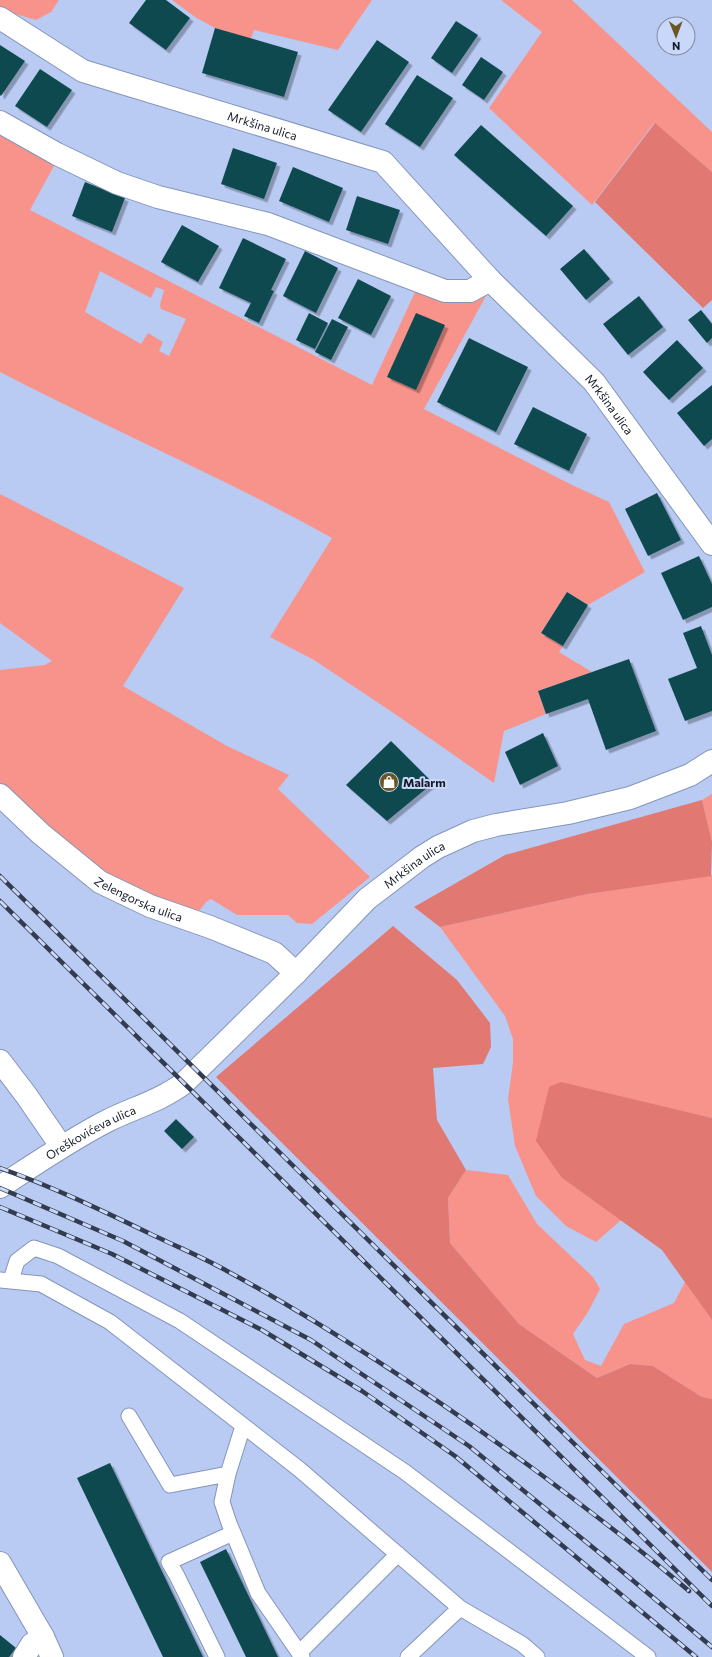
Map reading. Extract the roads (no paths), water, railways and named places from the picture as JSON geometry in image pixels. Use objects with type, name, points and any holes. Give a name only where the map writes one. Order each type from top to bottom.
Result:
[{"type":"street","name":"Mrkšina ulica","points":[[0,18],[83,71],[383,162],[490,280],[594,382],[712,544]]},
{"type":"street","points":[[0,122],[57,154],[117,183],[158,197],[268,224],[445,291],[470,291],[490,280]]},
{"type":"street","name":"Mrkšina ulica","points":[[184,1083],[296,973],[367,899],[422,857],[438,847],[473,831],[490,826],[568,813],[630,798],[690,775],[712,761]]},
{"type":"street","name":"Zelengorska ulica","points":[[0,794],[41,834],[100,882],[150,906],[210,927],[274,953],[296,973]]},
{"type":"street","points":[[0,1061],[62,1146]]},
{"type":"street","name":"Oreškovićeva ulica","points":[[0,1187],[62,1146],[108,1120],[170,1094],[184,1083]]},
{"type":"street","points":[[0,1563],[52,1657]]},
{"type":"street","points":[[24,1657],[32,1644],[42,1637]]},
{"type":"lane","points":[[537,1657],[522,1644],[460,1608],[299,1469],[110,1322],[41,1284],[6,1280],[16,1261],[34,1248],[58,1256],[180,1321],[405,1472],[648,1657]]},
{"type":"lane","points":[[129,1416],[170,1485],[228,1474]]},
{"type":"lane","points":[[243,1426],[228,1474],[222,1502],[258,1593],[301,1655],[398,1554]]},
{"type":"lane","points":[[217,1657],[169,1562],[233,1533]]},
{"type":"lane","points":[[408,1657],[460,1608]]},
{"type":"railway","points":[[0,876],[712,1580]]},
{"type":"railway","points":[[0,901],[712,1606]]},
{"type":"railway","points":[[0,1168],[79,1200],[201,1257],[306,1316],[384,1365],[498,1443],[613,1529],[689,1591]]},
{"type":"railway","points":[[0,1188],[123,1241],[311,1340],[469,1446],[712,1647]]},
{"type":"railway","points":[[0,1207],[112,1254],[262,1330],[362,1391],[455,1456],[696,1657]]},
{"type":"place","name":"Malarm","points":[[389,782]]}]
